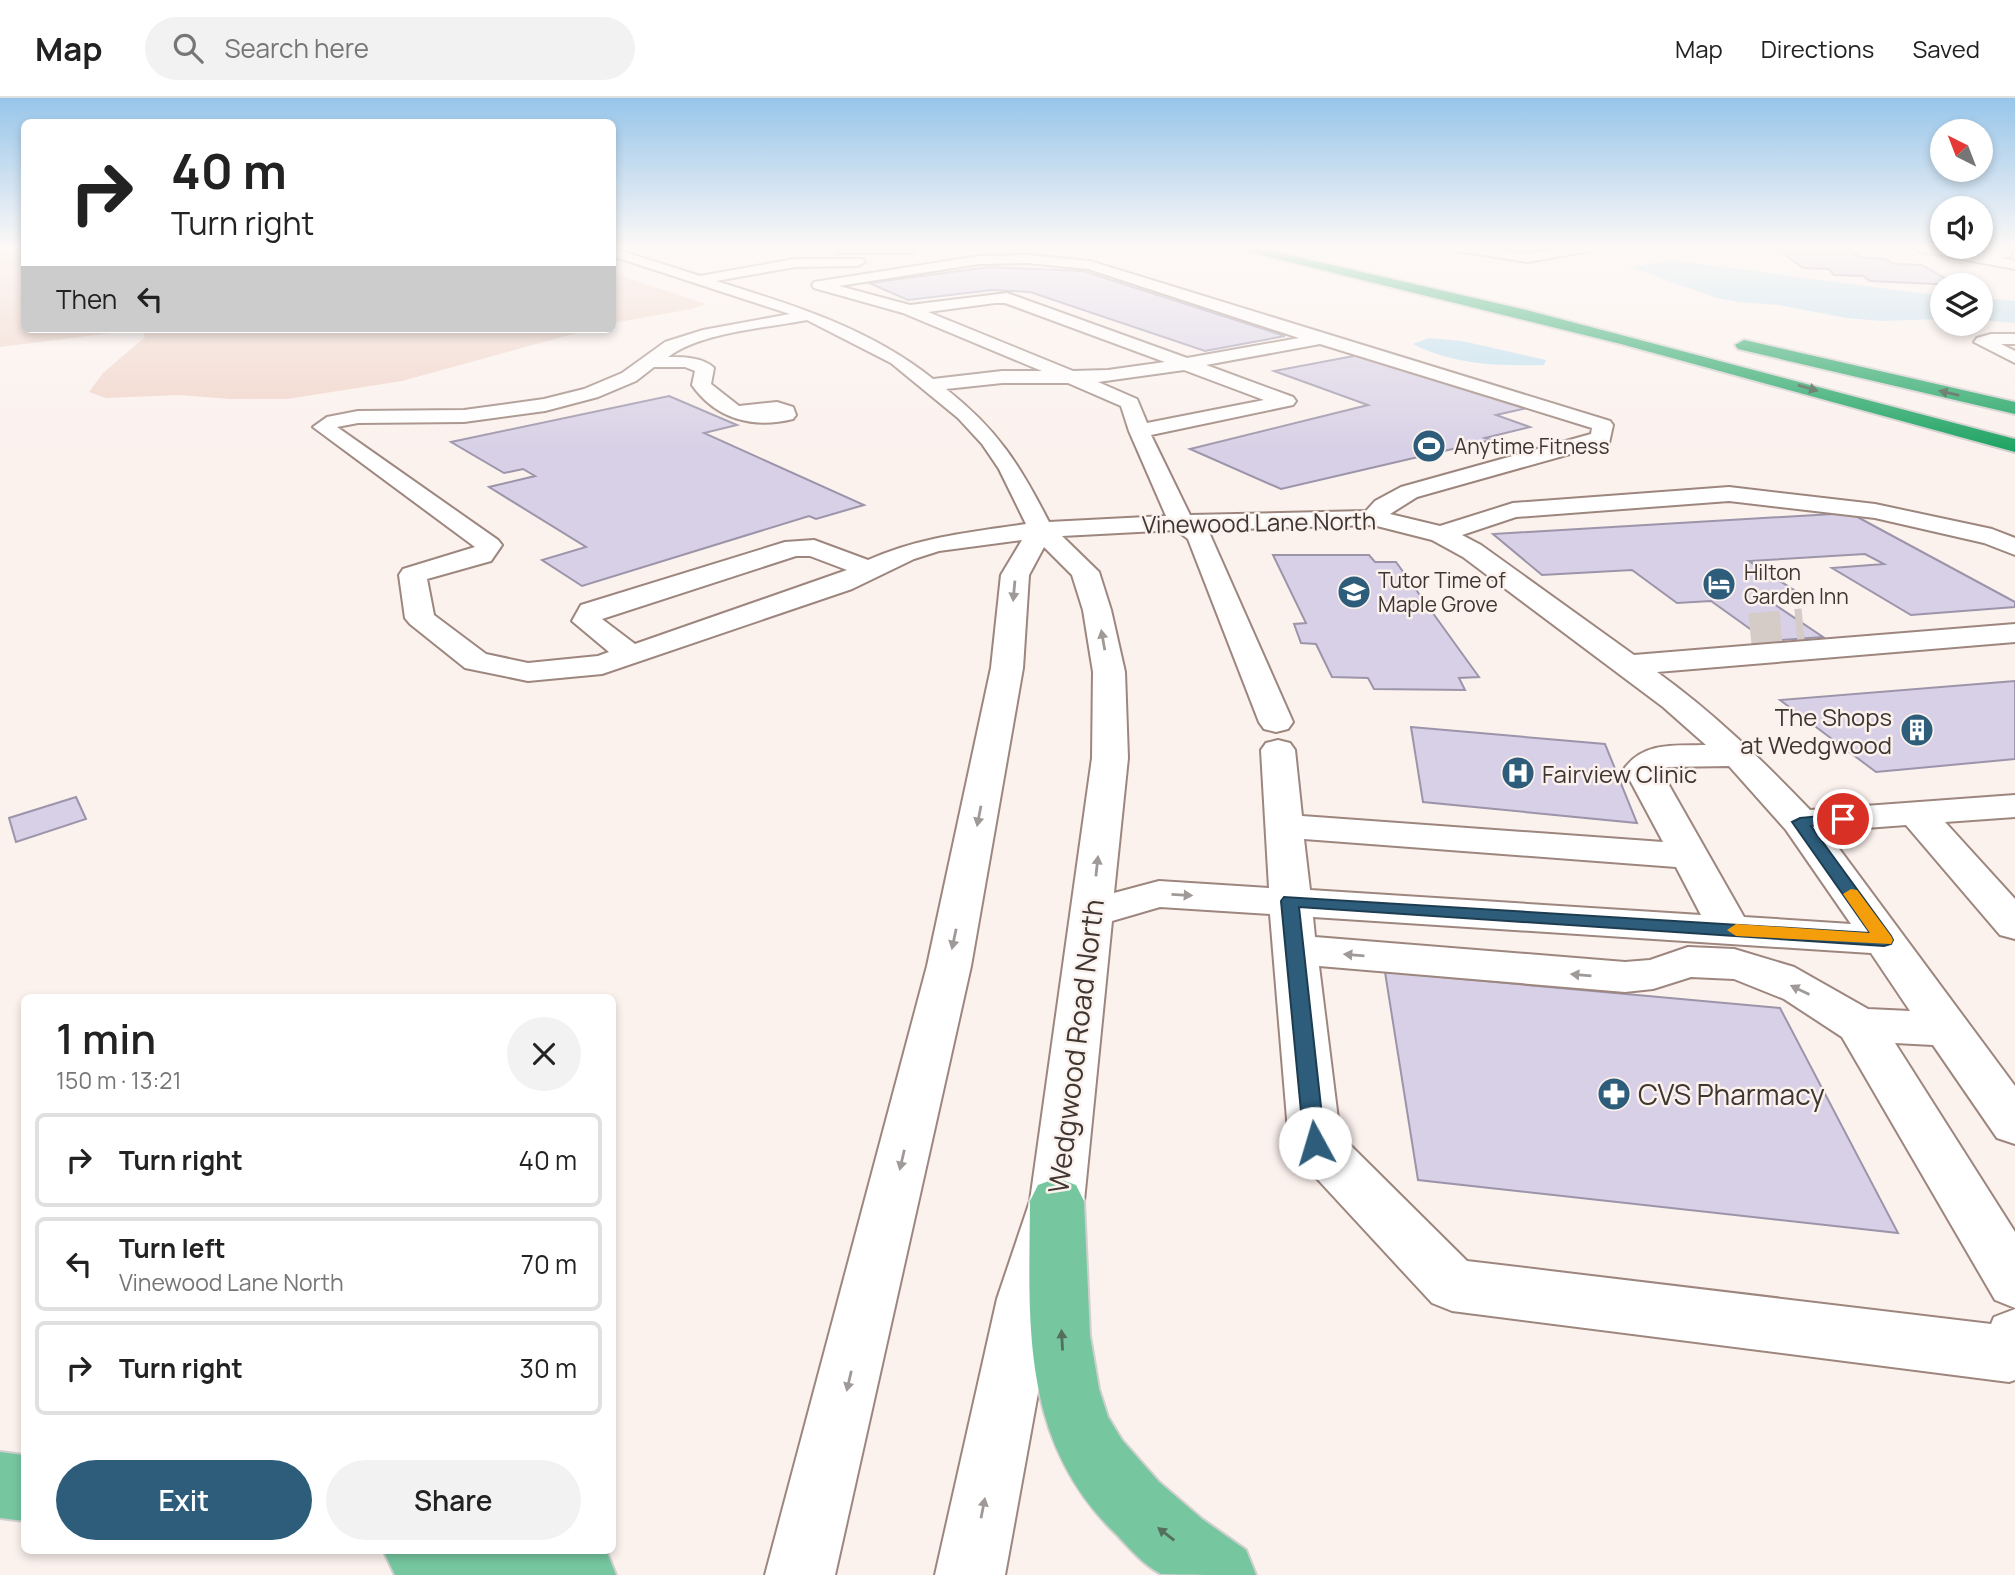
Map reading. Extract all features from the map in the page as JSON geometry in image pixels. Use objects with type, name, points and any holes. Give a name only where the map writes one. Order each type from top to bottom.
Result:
[{"type":"highway","points":[[1530,316],[1900,434]]},
{"type":"highway","points":[[1536,316],[1696,357],[2015,446]]},
{"type":"highway","points":[[2002,423],[1728,345],[2015,408]]},
{"type":"main road","points":[[1057,1202],[1062,1356],[1075,1416],[1097,1457],[1125,1496],[1154,1524],[1221,1575]]},
{"type":"main road","points":[[0,1485],[21,1488]]},
{"type":"main road","points":[[444,1554],[581,1575]]},
{"type":"street","points":[[651,362],[671,346],[703,335],[805,316]]},
{"type":"street","name":"Wedgwood Road North","points":[[812,316],[897,359],[965,414],[990,440],[1010,469],[1041,530],[1085,572],[1097,610],[1109,672],[1110,758],[1057,1202],[1026,1299],[970,1575]]},
{"type":"street","points":[[923,316],[1130,403],[1139,431],[1181,522],[1199,535],[1277,736],[1292,925],[1315,1143],[1452,1285],[2013,1347]]},
{"type":"street","points":[[992,316],[997,318]]},
{"type":"street","points":[[1056,316],[1286,401],[1139,431]]},
{"type":"street","points":[[1249,316],[1603,425],[1601,438],[1409,492],[1384,506],[1373,517]]},
{"type":"street","points":[[931,385],[1002,377],[1108,376],[1321,339]]},
{"type":"street","points":[[2015,339],[1991,339],[1983,342],[2015,358]]},
{"type":"street","points":[[1102,357],[1141,372]]},
{"type":"street","points":[[651,362],[686,362],[705,368],[702,385],[714,399],[739,412]]},
{"type":"street","name":"Vinewood Lane North","points":[[651,362],[629,377],[591,393],[545,405],[464,415],[358,417],[334,421],[323,427],[489,545],[482,555],[413,575],[420,618],[476,661],[528,672],[602,665],[842,583],[905,553],[937,544],[1041,530],[1181,522],[1373,517],[1441,534],[1472,551],[1628,665],[1675,700],[1738,755],[1800,822],[1948,1029],[2007,1101]]},
{"type":"street","points":[[1441,534],[1513,510],[1730,494],[1875,511],[1992,537],[2015,547]]},
{"type":"street","points":[[800,1575],[948,966],[1007,668],[1015,575],[1041,530]]},
{"type":"street","points":[[631,655],[587,621],[591,611],[794,548],[814,548],[869,570]]},
{"type":"street","points":[[1803,624],[1821,624],[1876,645]]},
{"type":"street","points":[[1628,665],[1747,642],[1876,645],[2015,633]]},
{"type":"street","points":[[1730,930],[1642,769],[1658,757],[1738,755]]},
{"type":"street","points":[[1800,822],[2015,806]]},
{"type":"street","points":[[1916,813],[2015,925]]},
{"type":"street","points":[[1284,826],[1690,856]]},
{"type":"street","points":[[1092,913],[1159,894],[1292,925],[1625,977],[1657,974],[1690,962],[1737,964],[1757,970],[1811,995],[1859,1025],[2015,1282]]},
{"type":"street","points":[[1292,925],[1730,930],[1884,940]]},
{"type":"street","points":[[1859,1025],[1948,1029]]},
{"type":"shaded area","points":[[0,316],[21,316],[21,333],[112,333],[0,347]]},
{"type":"shaded area","points":[[616,316],[653,316],[616,322]]},
{"type":"shaded area","points":[[143,333],[576,333],[402,381],[287,399],[179,395],[106,398],[89,392],[103,373],[145,337]]},
{"type":"water","points":[[1836,316],[1930,316],[1930,319],[1881,321]]},
{"type":"water","points":[[1993,316],[2015,316],[2015,323],[1993,321]]},
{"type":"water","points":[[1429,338],[1462,341],[1546,360],[1544,365],[1477,363],[1444,356],[1413,344]]},
{"type":"building","points":[[1101,316],[1223,316],[1285,336],[1205,351]]},
{"type":"building","points":[[1359,355],[1527,408],[1496,415],[1530,427],[1485,438],[1491,440],[1281,489],[1190,449],[1368,405],[1274,371]]},
{"type":"building","points":[[669,396],[737,425],[704,433],[864,505],[816,519],[809,516],[582,586],[542,560],[586,547],[489,487],[535,476],[523,469],[504,473],[451,442]]},
{"type":"building","name":"Hilton Garden Inn","points":[[1850,513],[2015,602],[2015,607],[1911,615],[1832,568],[1884,564],[1865,554],[1749,561],[1800,594],[1762,596],[1823,637],[1767,641],[1711,601],[1677,603],[1632,570],[1542,575],[1493,534]]},
{"type":"building","name":"Tutor Time of Maple Grove","points":[[1273,555],[1369,555],[1375,562],[1396,562],[1479,677],[1459,678],[1465,690],[1374,689],[1368,678],[1332,677],[1316,644],[1301,643],[1294,624],[1306,623]]},
{"type":"building","name":"The Shops at Wedgwood","points":[[2015,681],[2015,759],[1876,772],[1780,700]]},
{"type":"building","name":"Fairview Clinic","points":[[1411,727],[1605,744],[1637,823],[1423,802]]},
{"type":"building","points":[[76,797],[86,819],[16,842],[9,818]]},
{"type":"building","name":"CVS Pharmacy","points":[[1385,972],[1780,1008],[1898,1233],[1418,1180]]},
{"type":"tunnel","points":[[1750,629],[1803,624]]},
{"type":"slow traffic","points":[[1736,930],[1884,940],[1851,894]]},
{"type":"place","name":"Anytime Fitness","points":[[1429,446]]},
{"type":"place","name":"Hilton Garden Inn","points":[[1719,584]]},
{"type":"place","name":"Tutor Time of Maple Grove","points":[[1354,592]]},
{"type":"place","name":"The Shops at Wedgwood","points":[[1917,730]]},
{"type":"place","name":"Fairview Clinic","points":[[1518,773]]},
{"type":"place","name":"CVS Pharmacy","points":[[1614,1094]]},
{"type":"route","points":[[1315,1143],[1290,901],[1884,940],[1800,822],[1843,819]]}]
